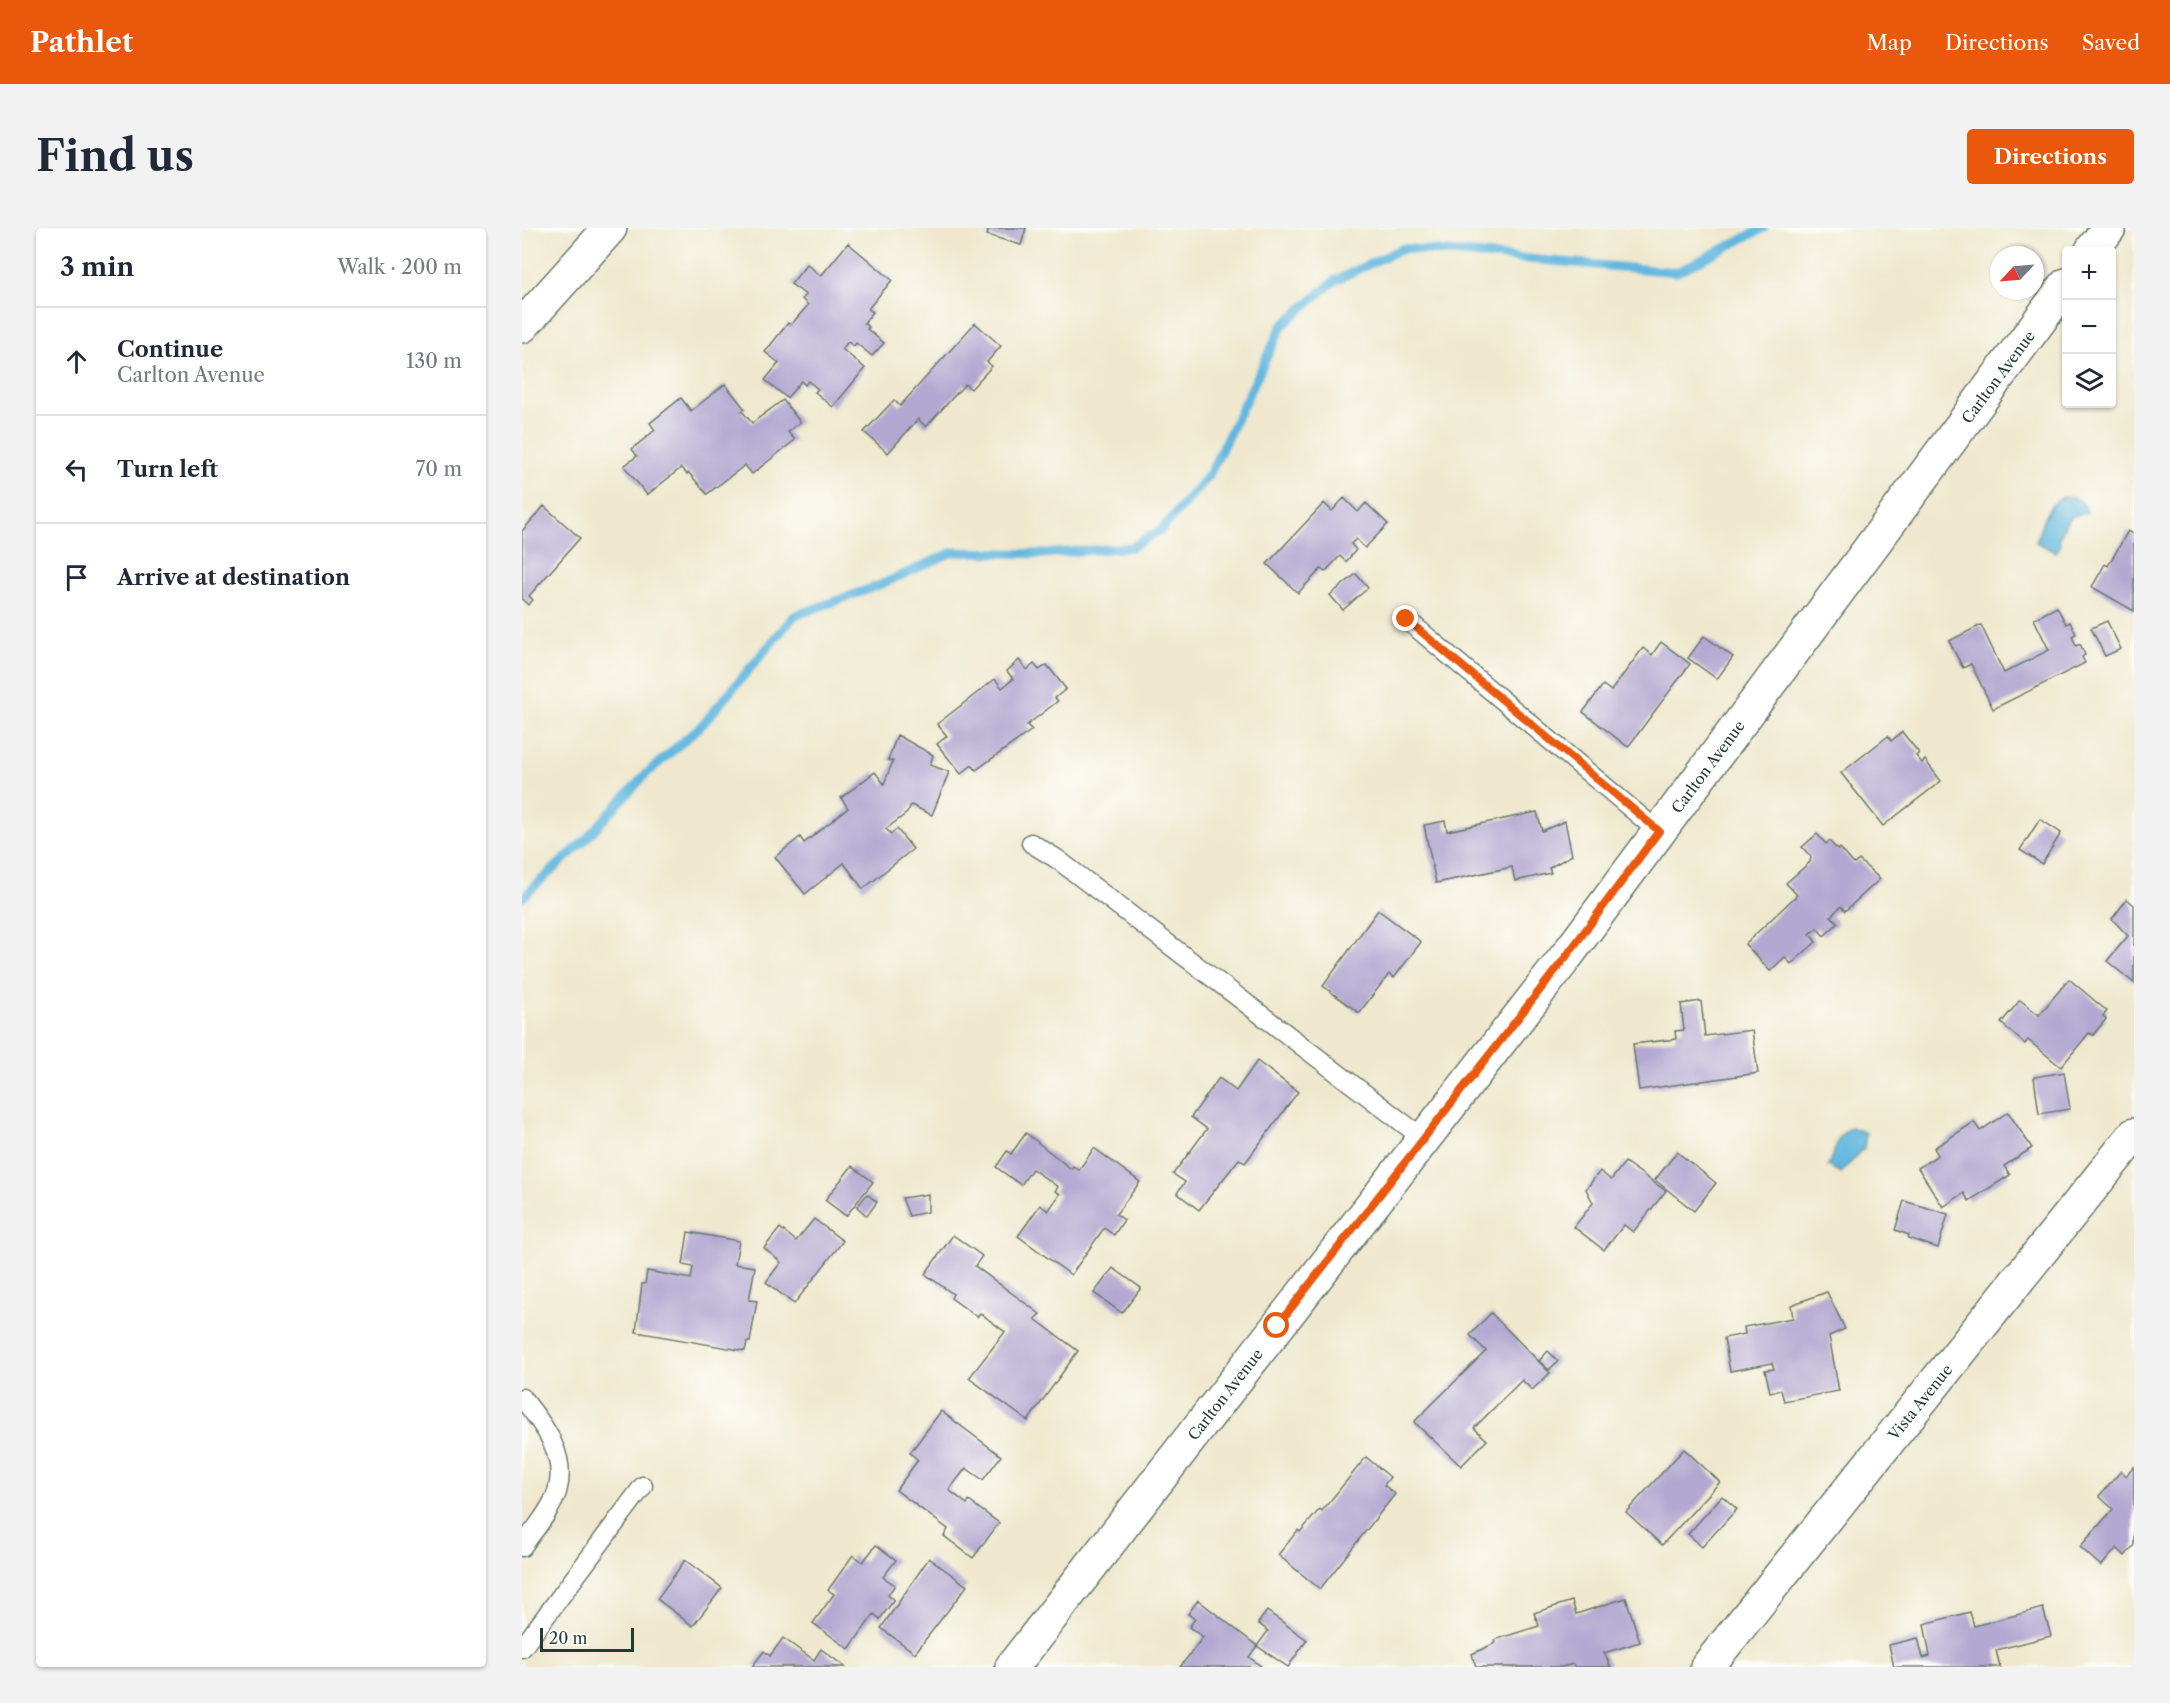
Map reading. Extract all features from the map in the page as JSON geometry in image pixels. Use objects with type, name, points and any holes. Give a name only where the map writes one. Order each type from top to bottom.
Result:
[{"type":"street","points":[[522,326],[610,228]]},
{"type":"street","points":[[2095,246],[2109,228]]},
{"type":"street","name":"Carlton Avenue","points":[[1012,1667],[1424,1140],[1659,831],[2062,292]]},
{"type":"street","name":"Vista Avenue","points":[[1707,1667],[2134,1135]]},
{"type":"lane","points":[[1406,619],[1659,831]]},
{"type":"lane","points":[[1031,843],[1058,859],[1424,1140]]},
{"type":"lane","points":[[522,1398],[543,1423],[561,1466],[557,1494],[522,1547]]},
{"type":"lane","points":[[522,1648],[643,1486]]},
{"type":"water","points":[[2063,497],[2075,498],[2081,502],[2087,513],[2073,516],[2066,523],[2059,540],[2061,545],[2056,552],[2036,542],[2048,510]]},
{"type":"water","points":[[1851,1127],[1866,1133],[1864,1148],[1841,1173],[1828,1166],[1840,1136]]},
{"type":"building","points":[[989,228],[1026,228],[1021,245],[987,235]]},
{"type":"building","points":[[848,243],[892,280],[868,309],[873,312],[864,323],[869,327],[867,329],[884,343],[872,356],[856,343],[854,346],[848,342],[842,349],[865,368],[833,407],[815,392],[818,389],[808,381],[805,385],[801,381],[787,398],[765,380],[779,363],[765,352],[788,323],[791,325],[808,305],[802,299],[806,295],[791,284],[807,264],[821,276]]},
{"type":"building","points":[[975,323],[1001,346],[987,362],[992,366],[971,389],[965,384],[926,427],[918,419],[888,453],[864,432],[894,400],[900,406]]},
{"type":"building","points":[[725,384],[745,409],[742,411],[752,423],[783,400],[800,422],[788,432],[795,440],[752,474],[745,465],[707,494],[689,473],[687,474],[681,468],[647,495],[624,466],[637,456],[632,449],[655,430],[650,423],[681,398],[691,411]]},
{"type":"building","points":[[1344,498],[1358,512],[1366,503],[1388,524],[1365,548],[1356,539],[1351,544],[1356,550],[1346,562],[1340,556],[1325,572],[1321,569],[1298,593],[1267,564],[1324,503],[1332,511]]},
{"type":"building","points":[[544,506],[580,538],[529,596],[533,600],[528,605],[522,599],[522,531]]},
{"type":"building","points":[[2128,531],[2134,534],[2134,611],[2092,587],[2105,564],[2108,566]]},
{"type":"building","points":[[1356,574],[1368,588],[1343,610],[1330,595]]},
{"type":"building","points":[[2057,607],[2066,624],[2070,622],[2076,634],[2072,636],[2076,646],[2080,644],[2085,655],[2082,657],[2085,663],[1993,709],[1971,664],[1963,668],[1949,641],[1981,625],[2004,673],[2049,650],[2034,619]]},
{"type":"building","points":[[2107,621],[2121,649],[2105,656],[2091,628]]},
{"type":"building","points":[[1704,636],[1733,657],[1717,679],[1688,658]]},
{"type":"building","points":[[1661,642],[1690,664],[1628,747],[1583,712],[1603,685],[1611,691],[1643,648],[1652,655]]},
{"type":"building","points":[[1019,660],[1027,670],[1034,664],[1039,670],[1047,665],[1066,689],[1055,698],[1058,701],[1027,725],[1032,730],[976,770],[972,765],[961,774],[937,744],[947,736],[937,724],[995,679],[1002,688],[1013,679],[1007,671]]},
{"type":"building","points":[[1902,732],[1919,753],[1916,756],[1922,763],[1925,760],[1941,781],[1883,826],[1841,773],[1888,736],[1891,741]]},
{"type":"building","points":[[897,735],[933,755],[930,765],[949,772],[932,815],[911,805],[907,813],[886,829],[891,834],[897,829],[913,849],[863,889],[844,863],[805,894],[775,857],[800,837],[804,843],[848,808],[841,798],[875,772],[884,784],[893,761],[888,760]]},
{"type":"building","points":[[1537,812],[1542,831],[1565,821],[1572,855],[1549,868],[1551,873],[1515,881],[1512,867],[1436,883],[1424,825],[1445,821],[1447,831]]},
{"type":"building","points":[[2040,819],[2061,833],[2042,864],[2020,850]]},
{"type":"building","points":[[1817,834],[1826,844],[1829,841],[1838,850],[1840,848],[1854,864],[1859,860],[1880,879],[1845,911],[1841,906],[1831,916],[1838,923],[1824,936],[1817,928],[1810,934],[1816,942],[1791,964],[1785,957],[1770,971],[1745,944],[1797,895],[1786,883],[1810,862],[1811,857],[1802,847]]},
{"type":"building","points":[[2127,899],[2134,905],[2134,983],[2107,961],[2128,936],[2112,919]]},
{"type":"building","points":[[1378,910],[1421,942],[1394,978],[1389,974],[1359,1013],[1323,986]]},
{"type":"building","points":[[2069,979],[2107,1011],[2103,1016],[2106,1019],[2093,1035],[2089,1033],[2061,1067],[2028,1040],[2025,1044],[2001,1023],[2020,1000],[2039,1015]]},
{"type":"building","points":[[1701,1001],[1705,1036],[1752,1030],[1758,1073],[1639,1090],[1633,1044],[1676,1039],[1675,1031],[1684,1030],[1681,1004]]},
{"type":"building","points":[[1257,1061],[1298,1092],[1245,1163],[1239,1159],[1199,1210],[1177,1193],[1185,1182],[1173,1174],[1207,1129],[1191,1117],[1219,1078],[1236,1091]]},
{"type":"building","points":[[2064,1072],[2070,1109],[2039,1114],[2034,1077]]},
{"type":"building","points":[[2008,1112],[2032,1148],[2004,1166],[2010,1175],[1969,1201],[1964,1193],[1943,1207],[1918,1168],[1938,1155],[1934,1148],[1974,1122],[1980,1131]]},
{"type":"building","points":[[1026,1133],[1071,1169],[1073,1166],[1079,1170],[1094,1148],[1140,1182],[1116,1214],[1124,1220],[1114,1235],[1104,1228],[1071,1275],[1018,1236],[1040,1205],[1048,1211],[1060,1194],[1055,1191],[1058,1187],[1032,1169],[1021,1185],[996,1167],[1007,1151],[1011,1154]]},
{"type":"building","points":[[1677,1152],[1716,1183],[1694,1211],[1655,1180]]},
{"type":"building","points":[[1625,1162],[1666,1191],[1633,1232],[1624,1225],[1604,1250],[1574,1227],[1593,1203],[1586,1189],[1600,1171],[1611,1180]]},
{"type":"building","points":[[852,1166],[873,1182],[846,1216],[825,1200]]},
{"type":"building","points":[[867,1194],[877,1202],[867,1216],[857,1207]]},
{"type":"building","points":[[928,1194],[928,1212],[909,1216],[902,1198]]},
{"type":"building","points":[[1904,1201],[1948,1214],[1938,1248],[1908,1238],[1909,1235],[1895,1230]]},
{"type":"building","points":[[814,1219],[843,1241],[794,1304],[766,1282],[781,1262],[764,1248],[780,1228],[796,1241]]},
{"type":"building","points":[[688,1232],[739,1241],[735,1264],[755,1267],[749,1300],[757,1301],[750,1342],[747,1342],[745,1351],[636,1332],[642,1284],[645,1284],[647,1271],[691,1279],[693,1267],[683,1265]]},
{"type":"building","points":[[953,1235],[982,1256],[975,1266],[1040,1314],[1035,1319],[1078,1351],[1028,1421],[969,1378],[1005,1332],[980,1313],[977,1317],[951,1298],[953,1294],[925,1274]]},
{"type":"building","points":[[1113,1268],[1141,1288],[1122,1313],[1094,1293]]},
{"type":"building","points":[[1827,1292],[1845,1329],[1829,1336],[1839,1391],[1784,1401],[1781,1390],[1770,1392],[1765,1370],[1774,1369],[1772,1363],[1730,1371],[1724,1338],[1745,1334],[1744,1327],[1793,1318],[1791,1305]]},
{"type":"building","points":[[1491,1313],[1550,1373],[1532,1390],[1522,1380],[1474,1428],[1487,1440],[1461,1466],[1414,1422],[1486,1351],[1470,1335]]},
{"type":"building","points":[[1548,1351],[1558,1361],[1549,1370],[1539,1361]]},
{"type":"building","points":[[941,1411],[1001,1456],[983,1480],[966,1468],[949,1490],[967,1504],[969,1501],[999,1523],[973,1558],[944,1536],[948,1529],[896,1490],[918,1460],[910,1453]]},
{"type":"building","points":[[1684,1449],[1720,1482],[1662,1545],[1626,1512]]},
{"type":"building","points":[[1366,1457],[1390,1477],[1384,1485],[1395,1494],[1320,1589],[1278,1555],[1298,1530],[1300,1532],[1320,1509],[1322,1511]]},
{"type":"building","points":[[2134,1467],[2134,1545],[2125,1556],[2117,1548],[2101,1566],[2080,1547],[2113,1509],[2099,1496],[2121,1471],[2126,1476]]},
{"type":"building","points":[[1722,1496],[1737,1509],[1702,1547],[1688,1534]]},
{"type":"building","points":[[876,1545],[896,1560],[883,1577],[895,1585],[888,1595],[894,1600],[880,1619],[874,1614],[849,1649],[813,1623],[834,1594],[828,1590],[853,1555],[863,1562]]},
{"type":"building","points":[[929,1558],[967,1586],[915,1653],[881,1628]]},
{"type":"building","points":[[685,1560],[722,1588],[693,1626],[657,1599]]},
{"type":"building","points":[[1626,1598],[1640,1642],[1604,1653],[1611,1667],[1574,1667],[1573,1664],[1562,1667],[1476,1667],[1472,1654],[1495,1643],[1494,1640],[1539,1626],[1534,1613],[1572,1601],[1576,1614]]},
{"type":"building","points":[[1198,1600],[1257,1646],[1249,1657],[1262,1667],[1180,1667],[1203,1637],[1189,1627],[1195,1619],[1188,1614]]},
{"type":"building","points":[[2043,1608],[2051,1636],[1996,1650],[2000,1667],[1894,1667],[1889,1645],[1918,1638],[1923,1658],[1930,1656],[1924,1624],[1970,1612],[1974,1626]]},
{"type":"building","points":[[1267,1611],[1307,1640],[1288,1667],[1257,1646],[1268,1631],[1258,1623]]},
{"type":"building","points":[[783,1638],[814,1660],[821,1649],[845,1667],[752,1667],[764,1651],[770,1656]]},
{"type":"waterway","points":[[522,898],[585,840],[645,775],[703,724],[794,616],[880,585],[953,552],[1043,554],[1132,547],[1162,529],[1209,475],[1282,326],[1334,281],[1403,248],[1677,272],[1764,228]]},
{"type":"route","points":[[1277,1326],[1565,958],[1659,831],[1406,619]]}]
